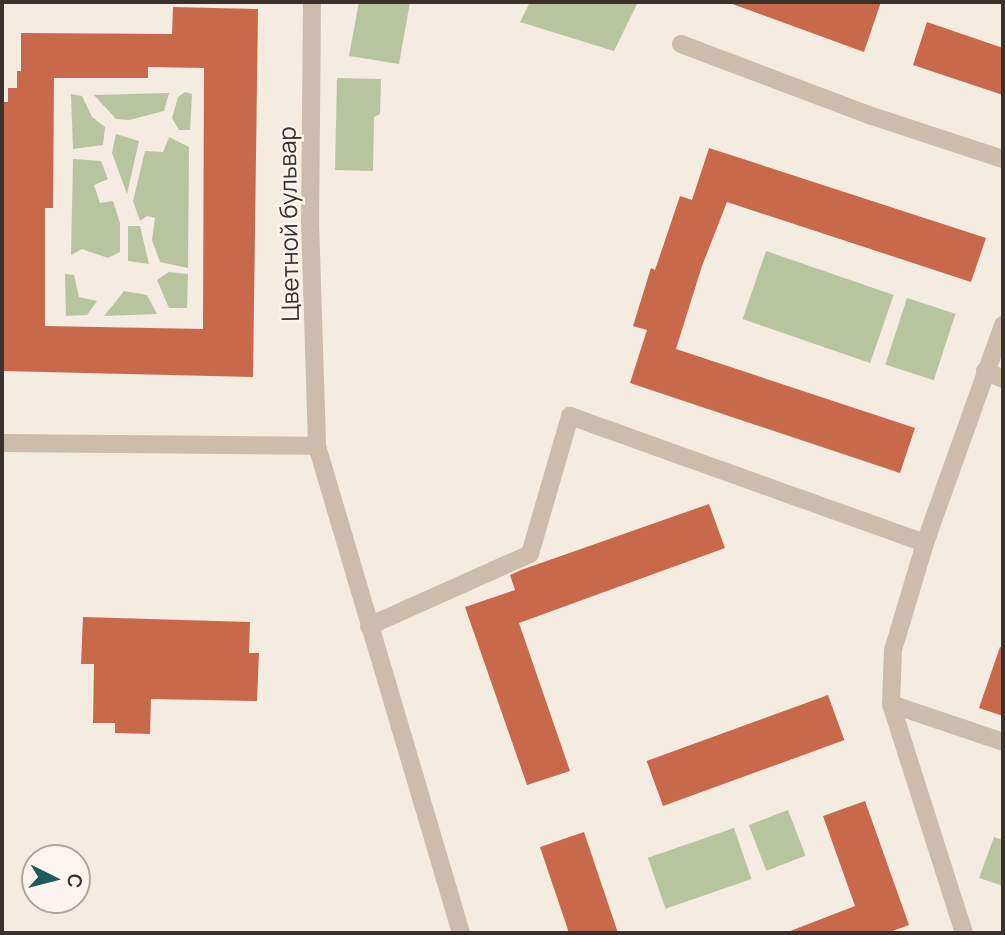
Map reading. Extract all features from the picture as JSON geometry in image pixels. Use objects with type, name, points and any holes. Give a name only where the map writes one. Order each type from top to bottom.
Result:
[{"type":"street","name":"Цветной бульвар","points":[[312,2],[310,221],[317,446],[461,933]]},
{"type":"street","points":[[681,44],[872,116],[1003,159]]},
{"type":"street","points":[[964,933],[891,704],[892,650],[925,543],[1003,325]]},
{"type":"street","points":[[985,371],[1003,379]]},
{"type":"street","points":[[369,626],[530,554],[570,416],[925,543]]},
{"type":"street","points":[[2,443],[317,446]]},
{"type":"street","points":[[891,704],[1003,742]]},
{"type":"green space","points":[[359,2],[410,2],[399,64],[349,56]]},
{"type":"green space","points":[[530,2],[638,2],[614,51],[520,22]]},
{"type":"green space","points":[[337,78],[381,79],[380,114],[374,117],[373,171],[335,170]]},
{"type":"green space","points":[[185,92],[192,94],[190,130],[179,130],[172,118],[178,97]]},
{"type":"green space","points":[[169,93],[164,111],[129,120],[116,119],[94,95]]},
{"type":"green space","points":[[71,94],[82,96],[92,117],[105,127],[103,145],[73,149]]},
{"type":"green space","points":[[116,134],[139,141],[127,194],[112,153]]},
{"type":"green space","points":[[169,137],[189,147],[188,268],[160,262],[152,240],[155,218],[147,216],[140,221],[133,201],[145,151],[163,152]]},
{"type":"green space","points":[[73,159],[101,161],[108,179],[94,185],[100,203],[113,201],[120,223],[120,252],[108,258],[82,249],[71,255]]},
{"type":"green space","points":[[128,226],[140,226],[149,264],[128,261]]},
{"type":"green space","points":[[766,251],[894,295],[870,363],[743,319]]},
{"type":"green space","points":[[169,272],[188,274],[187,308],[169,308],[157,280]]},
{"type":"green space","points":[[65,274],[74,275],[79,297],[97,301],[87,315],[66,316]]},
{"type":"green space","points":[[124,291],[147,295],[157,314],[104,316]]},
{"type":"green space","points":[[907,298],[956,314],[934,380],[885,365]]},
{"type":"green space","points":[[788,810],[806,856],[766,871],[749,825]]},
{"type":"green space","points":[[734,828],[752,879],[666,909],[648,858]]},
{"type":"green space","points":[[994,837],[1003,840],[1003,886],[979,878]]},
{"type":"building","points":[[727,2],[881,2],[864,52]]},
{"type":"building","points":[[173,7],[258,9],[253,377],[2,371],[4,102],[8,102],[8,88],[17,88],[17,71],[21,71],[21,33],[172,34]],"holes":[[[148,67],[204,68],[203,329],[45,326],[45,208],[53,208],[54,78],[148,78]]]},
{"type":"building","points":[[927,22],[1003,48],[1003,95],[913,65]]},
{"type":"building","points":[[709,148],[986,238],[971,282],[727,202],[702,266],[676,349],[915,428],[900,473],[630,383],[647,330],[633,326],[651,268],[655,270],[680,196],[692,200]]},
{"type":"building","points":[[709,504],[725,548],[519,623],[570,771],[527,785],[465,607],[515,590],[510,575],[521,570]]},
{"type":"building","points":[[83,617],[250,622],[249,653],[259,653],[257,701],[151,699],[150,734],[115,733],[115,723],[93,723],[94,664],[81,664]]},
{"type":"building","points":[[1000,647],[1003,648],[1003,716],[979,708]]},
{"type":"building","points":[[828,695],[844,740],[663,806],[647,761]]},
{"type":"building","points":[[865,801],[909,925],[887,933],[785,933],[855,906],[823,816]]},
{"type":"building","points":[[584,832],[618,933],[569,933],[540,847]]}]
